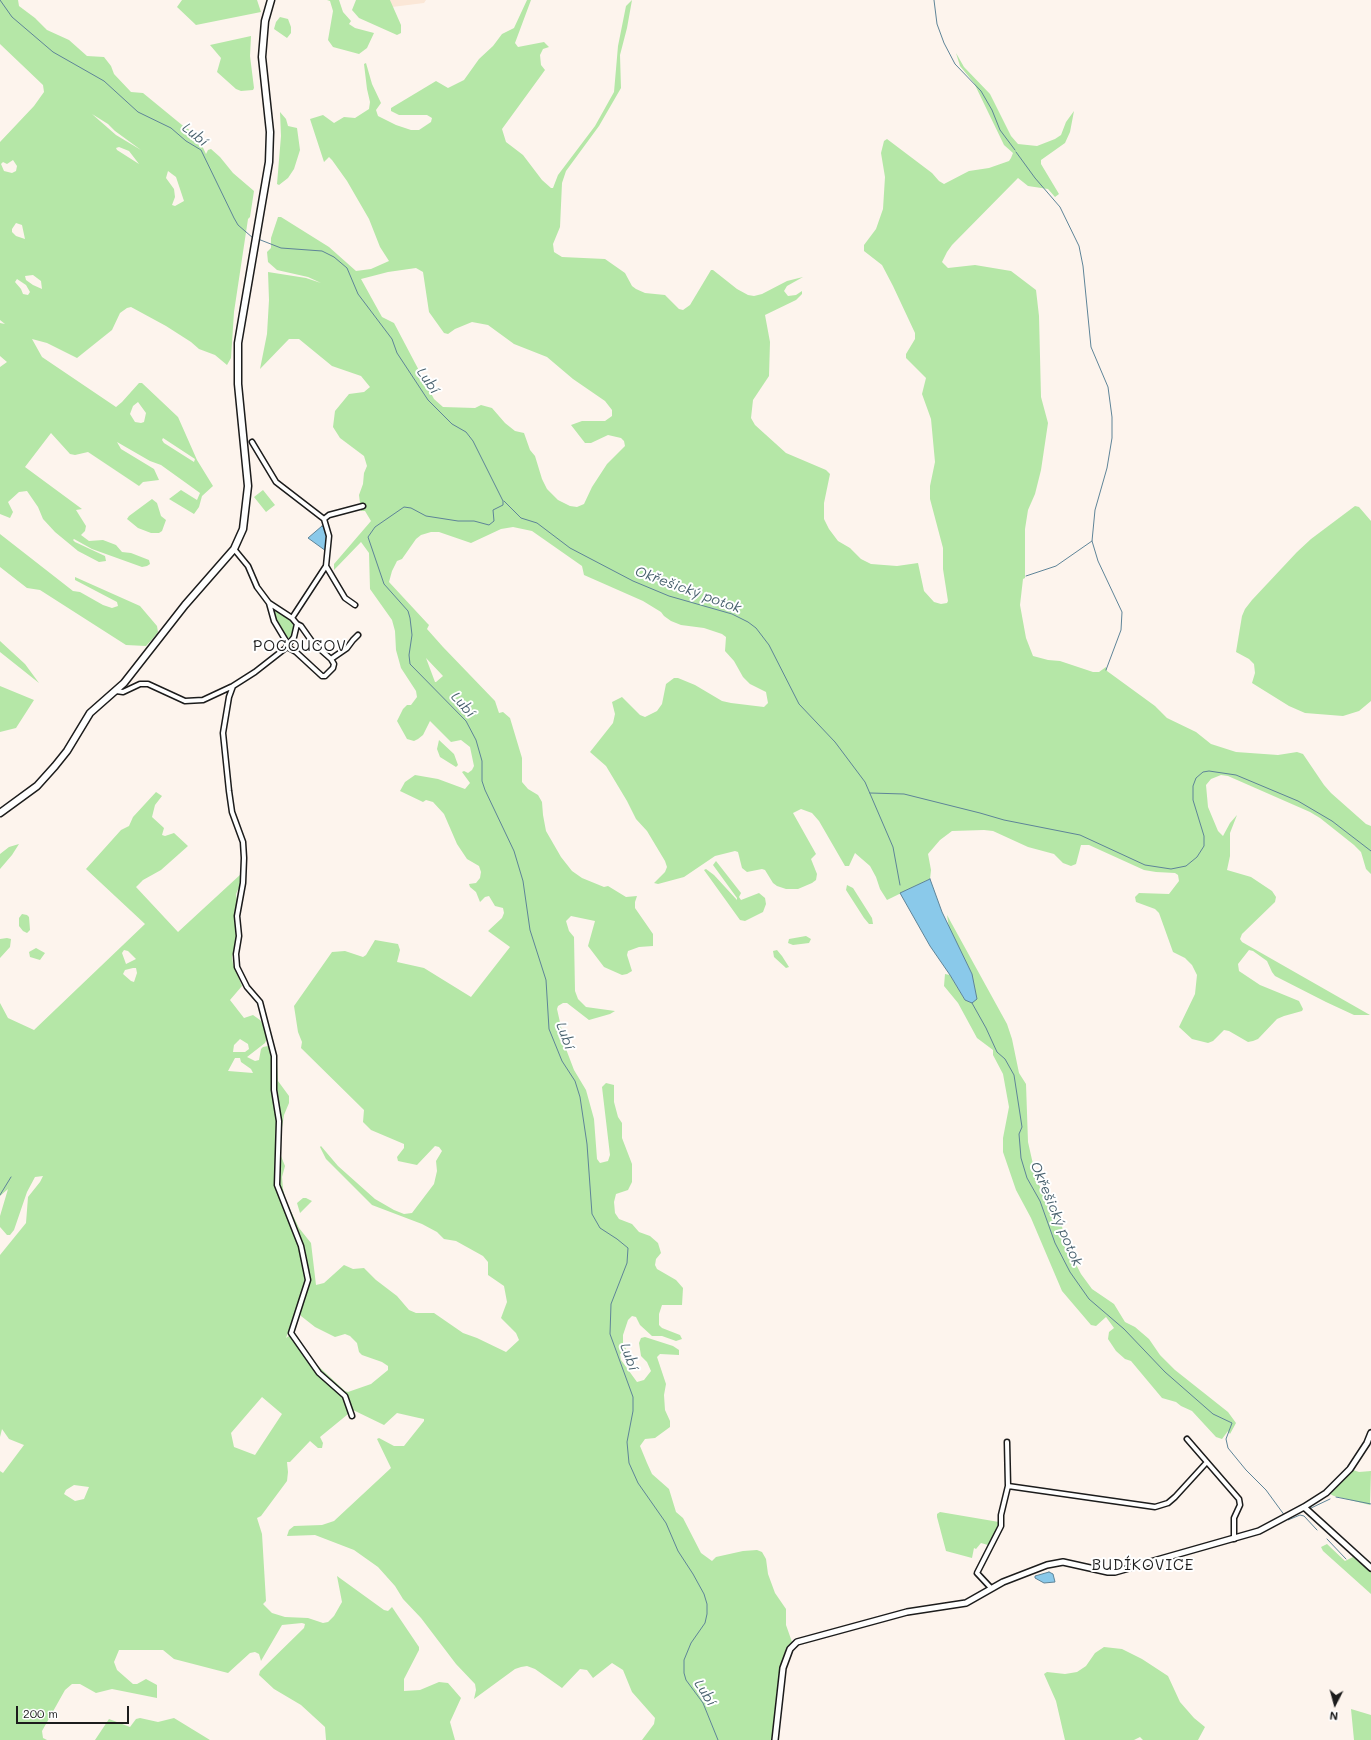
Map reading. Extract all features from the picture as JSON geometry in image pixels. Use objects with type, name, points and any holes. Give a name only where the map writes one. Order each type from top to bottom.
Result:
[{"type":"main road","points":[[0,813],[37,786],[67,751],[90,713],[116,691],[129,677],[185,605],[234,549],[243,529],[248,494],[238,359],[240,324],[255,246],[270,148],[262,57],[265,21],[271,0]]},
{"type":"street","points":[[252,442],[276,482],[324,519],[329,536],[326,566],[292,618]]},
{"type":"street","points":[[324,519],[329,514],[363,506]]},
{"type":"street","points":[[234,549],[248,566],[257,587],[269,603],[292,618],[297,624],[302,626],[313,643],[334,664],[333,668],[325,676],[322,676],[296,652],[287,647]]},
{"type":"street","points":[[326,566],[345,598],[355,605]]},
{"type":"street","points":[[269,603],[274,622],[286,640],[287,647]]},
{"type":"street","points":[[116,691],[123,692],[140,684],[148,684],[185,701],[196,702],[233,686],[255,672],[287,647],[294,637],[297,624]]},
{"type":"street","points":[[330,659],[347,648],[358,635]]},
{"type":"street","points":[[233,686],[229,697],[223,733],[232,812],[243,842],[244,858],[243,883],[237,916],[239,936],[236,954],[237,967],[247,987],[260,1002],[274,1056],[274,1090],[279,1121],[277,1185],[301,1246],[308,1280],[291,1333],[319,1373],[345,1396],[352,1416]]},
{"type":"street","points":[[775,1740],[783,1668],[790,1649],[797,1642],[907,1612],[966,1602],[978,1597],[991,1588],[1047,1565],[1063,1562],[1108,1572],[1115,1572],[1259,1531],[1305,1509],[1326,1493],[1350,1468],[1367,1442],[1371,1433]]},
{"type":"street","points":[[1187,1439],[1238,1499],[1240,1505],[1234,1518],[1234,1539]]},
{"type":"street","points":[[991,1588],[977,1574],[1001,1526],[1001,1515],[1008,1486],[1007,1442]]},
{"type":"street","points":[[1008,1486],[1155,1507],[1171,1500],[1207,1462]]},
{"type":"street","points":[[1305,1509],[1371,1568]]},
{"type":"shaded area","points":[[390,0],[426,0],[424,3],[392,7]]},
{"type":"green space","points":[[0,0],[18,0],[19,6],[35,18],[47,30],[69,40],[87,56],[104,57],[111,66],[114,74],[131,92],[143,93],[182,125],[197,135],[206,154],[208,150],[211,149],[220,157],[233,173],[254,191],[250,217],[248,219],[234,312],[231,358],[227,365],[215,355],[199,349],[166,326],[131,307],[120,313],[112,330],[77,358],[47,343],[32,339],[42,357],[116,407],[139,383],[142,383],[178,417],[197,460],[213,486],[202,496],[199,507],[194,514],[169,499],[181,490],[197,500],[200,493],[161,465],[150,461],[117,442],[121,449],[154,469],[159,480],[143,482],[139,486],[88,452],[75,455],[70,454],[51,433],[25,467],[82,509],[76,510],[86,526],[85,531],[81,535],[89,541],[103,540],[116,545],[122,552],[131,553],[149,560],[150,564],[147,566],[142,567],[92,549],[74,539],[73,540],[75,542],[105,556],[106,561],[99,562],[78,551],[55,532],[43,519],[38,507],[27,491],[19,492],[8,502],[13,512],[10,518],[0,514],[0,367],[7,362],[0,356],[0,323],[5,324],[0,320],[0,142],[34,106],[44,92],[43,85],[0,44]],"holes":[[[92,114],[108,124],[141,150],[116,135]],[[119,147],[129,151],[139,164],[116,148]],[[13,160],[17,166],[16,171],[12,173],[4,171],[1,164],[3,162],[7,164]],[[168,171],[176,177],[184,201],[175,206],[172,205],[175,197],[174,189],[166,178]],[[16,223],[22,225],[25,239],[16,236],[12,232],[12,229]],[[33,275],[41,281],[42,289],[26,280],[25,276]],[[17,279],[26,285],[30,292],[28,295],[23,294],[15,282]],[[138,402],[146,413],[144,422],[135,422],[130,414],[133,406]],[[163,438],[195,459],[194,462],[164,443],[162,440]]]},
{"type":"green space","points":[[182,0],[257,0],[261,12],[196,25],[177,7]]},
{"type":"green space","points":[[327,0],[339,0],[343,12],[351,21],[349,24],[355,28],[374,33],[367,48],[359,54],[333,47],[328,40],[333,11],[330,1]]},
{"type":"green space","points":[[356,0],[390,0],[401,25],[401,33],[397,35],[359,18],[352,10]]},
{"type":"green space","points":[[527,0],[531,0],[515,43],[518,47],[544,42],[549,47],[543,49],[540,55],[541,65],[545,70],[502,129],[506,142],[523,155],[542,180],[553,188],[558,175],[595,126],[614,92],[618,46],[626,6],[632,0],[620,55],[621,88],[599,126],[566,171],[562,183],[560,227],[553,244],[554,252],[562,257],[605,259],[625,273],[632,286],[636,289],[645,293],[665,295],[679,309],[683,310],[690,305],[711,270],[737,289],[748,295],[754,296],[762,294],[787,281],[803,277],[787,286],[784,291],[788,296],[796,295],[802,291],[802,294],[796,300],[765,315],[770,342],[769,376],[753,400],[751,418],[755,425],[786,453],[826,470],[830,474],[824,503],[824,519],[838,541],[850,548],[861,559],[871,564],[897,566],[918,563],[924,591],[934,602],[941,604],[947,603],[948,601],[943,569],[943,548],[930,499],[930,486],[935,462],[931,419],[922,394],[926,378],[906,358],[906,354],[915,339],[915,333],[893,286],[882,265],[864,251],[864,245],[876,229],[883,209],[885,177],[881,153],[884,141],[887,139],[944,184],[969,171],[989,168],[1009,161],[1013,153],[1004,145],[974,83],[960,66],[956,53],[964,67],[990,94],[1011,136],[1018,144],[1037,146],[1055,139],[1061,135],[1066,122],[1074,111],[1070,132],[1065,143],[1041,160],[1041,164],[1059,194],[1055,197],[1048,189],[1028,186],[1018,178],[952,245],[942,262],[948,268],[975,265],[1011,271],[1036,290],[1039,316],[1041,397],[1048,423],[1041,470],[1035,494],[1028,510],[1025,529],[1025,578],[1023,579],[1020,605],[1026,638],[1033,656],[1048,660],[1060,661],[1093,672],[1099,672],[1106,667],[1107,671],[1155,706],[1167,718],[1196,732],[1211,744],[1236,752],[1278,755],[1297,752],[1303,754],[1331,793],[1366,824],[1371,826],[1371,874],[1366,869],[1361,852],[1320,818],[1310,812],[1228,776],[1221,775],[1211,779],[1206,785],[1208,807],[1218,831],[1223,836],[1230,823],[1237,815],[1230,833],[1230,856],[1227,870],[1251,877],[1272,891],[1276,897],[1275,902],[1242,934],[1240,939],[1242,942],[1370,1015],[1354,1015],[1275,976],[1267,961],[1253,951],[1249,950],[1238,964],[1239,971],[1260,985],[1299,1001],[1303,1009],[1302,1011],[1277,1019],[1258,1039],[1253,1041],[1248,1042],[1229,1031],[1224,1030],[1213,1041],[1208,1043],[1192,1039],[1179,1027],[1195,994],[1197,975],[1192,965],[1185,958],[1173,952],[1159,913],[1155,909],[1136,902],[1135,897],[1139,893],[1169,894],[1179,881],[1178,875],[1175,873],[1144,870],[1089,845],[1081,845],[1076,864],[1071,866],[1063,863],[1054,854],[1028,847],[993,831],[952,831],[940,840],[928,854],[931,870],[930,879],[887,900],[880,889],[870,866],[855,853],[849,866],[845,866],[819,821],[812,813],[801,809],[793,813],[816,854],[811,859],[817,874],[816,880],[812,883],[798,889],[786,889],[777,886],[773,883],[765,870],[762,869],[747,872],[742,868],[738,852],[735,851],[715,856],[684,877],[658,884],[654,883],[665,872],[667,867],[665,861],[647,831],[636,819],[606,766],[590,752],[613,723],[615,714],[612,702],[622,697],[640,715],[645,717],[657,711],[662,704],[666,684],[674,678],[678,678],[695,685],[722,701],[731,703],[764,707],[768,703],[766,692],[750,684],[743,677],[734,661],[725,651],[726,637],[722,634],[704,628],[681,625],[671,621],[661,612],[643,601],[584,575],[582,566],[532,531],[513,527],[501,529],[471,543],[439,532],[431,532],[421,535],[416,539],[402,559],[397,561],[389,582],[429,625],[427,629],[443,647],[495,701],[499,713],[503,712],[510,718],[522,758],[522,782],[528,789],[538,795],[542,802],[546,831],[561,857],[572,871],[582,878],[604,887],[608,886],[626,897],[637,896],[635,908],[653,934],[653,946],[639,947],[628,951],[627,955],[632,971],[622,975],[604,967],[588,946],[595,921],[571,916],[566,921],[569,931],[574,937],[575,991],[578,999],[586,1007],[615,1011],[589,1020],[567,1003],[563,1003],[558,1006],[557,1009],[566,1049],[574,1070],[586,1090],[594,1119],[597,1159],[600,1163],[608,1161],[610,1155],[602,1087],[606,1083],[614,1085],[614,1102],[618,1117],[622,1123],[622,1138],[632,1164],[632,1182],[628,1190],[616,1194],[614,1202],[615,1213],[619,1219],[632,1224],[639,1232],[650,1236],[658,1243],[661,1253],[656,1259],[655,1265],[657,1269],[676,1280],[683,1288],[682,1305],[662,1305],[659,1314],[659,1325],[662,1328],[680,1335],[682,1339],[676,1341],[662,1336],[652,1336],[640,1325],[636,1317],[632,1316],[628,1320],[623,1335],[623,1343],[626,1349],[620,1354],[621,1360],[637,1382],[644,1380],[651,1371],[647,1362],[641,1356],[639,1343],[641,1338],[645,1337],[673,1346],[679,1350],[679,1355],[660,1354],[657,1357],[666,1384],[664,1395],[665,1410],[670,1421],[670,1427],[655,1438],[645,1439],[640,1446],[652,1474],[669,1489],[676,1512],[683,1518],[701,1553],[712,1561],[716,1557],[743,1551],[757,1550],[762,1552],[766,1559],[768,1574],[775,1593],[786,1609],[786,1625],[792,1642],[786,1648],[780,1670],[773,1740],[642,1740],[654,1724],[655,1718],[632,1692],[623,1670],[612,1663],[593,1678],[587,1670],[580,1669],[562,1688],[535,1669],[527,1666],[521,1667],[515,1669],[474,1699],[476,1690],[475,1684],[456,1664],[421,1618],[403,1599],[395,1586],[378,1567],[354,1550],[315,1535],[287,1536],[289,1530],[294,1526],[322,1525],[334,1521],[391,1468],[377,1439],[379,1438],[394,1446],[404,1446],[424,1421],[424,1419],[397,1413],[384,1425],[353,1410],[320,1437],[323,1443],[322,1448],[318,1448],[310,1441],[290,1462],[287,1462],[287,1481],[261,1516],[257,1518],[262,1534],[266,1601],[263,1604],[272,1613],[285,1617],[308,1618],[323,1623],[328,1622],[334,1616],[342,1602],[337,1576],[384,1610],[388,1611],[392,1607],[419,1647],[419,1650],[404,1679],[404,1691],[420,1690],[439,1682],[448,1683],[461,1698],[450,1722],[455,1740],[326,1740],[325,1727],[301,1705],[274,1689],[259,1675],[260,1671],[304,1628],[305,1624],[302,1623],[282,1625],[261,1661],[259,1654],[255,1652],[250,1653],[228,1673],[174,1659],[163,1650],[119,1650],[114,1662],[117,1670],[133,1684],[137,1684],[146,1679],[157,1685],[157,1698],[112,1689],[96,1693],[80,1684],[72,1684],[65,1690],[42,1731],[43,1738],[47,1740],[0,1740],[0,1471],[3,1473],[24,1445],[9,1439],[2,1429],[0,1437],[0,1255],[26,1223],[28,1197],[43,1176],[35,1177],[27,1192],[14,1230],[10,1235],[7,1235],[0,1227],[0,1216],[8,1189],[0,1196],[0,1003],[8,1018],[34,1030],[145,924],[86,869],[121,830],[129,826],[133,817],[156,792],[162,796],[155,805],[152,817],[164,828],[162,835],[165,836],[174,833],[188,846],[161,870],[143,880],[136,887],[178,932],[241,874],[241,883],[236,894],[237,901],[234,914],[237,937],[232,957],[233,964],[242,986],[230,1000],[244,1018],[253,1015],[260,1020],[264,1026],[267,1038],[265,1043],[247,1057],[255,1061],[259,1060],[261,1049],[268,1046],[272,1058],[277,1064],[278,1081],[289,1096],[289,1103],[284,1115],[281,1134],[281,1156],[285,1166],[282,1177],[283,1189],[286,1201],[299,1228],[311,1243],[316,1285],[324,1283],[344,1265],[353,1269],[364,1268],[376,1280],[397,1296],[409,1310],[416,1313],[434,1313],[463,1333],[506,1352],[519,1340],[516,1333],[501,1318],[507,1302],[504,1286],[488,1275],[488,1262],[483,1256],[456,1241],[444,1239],[437,1232],[422,1224],[372,1205],[326,1159],[320,1147],[321,1146],[338,1166],[375,1199],[404,1214],[412,1213],[434,1184],[437,1171],[436,1161],[442,1151],[439,1147],[435,1146],[417,1165],[398,1161],[397,1157],[404,1148],[404,1144],[371,1130],[363,1122],[364,1110],[301,1048],[302,1042],[298,1032],[294,1006],[332,952],[345,951],[363,957],[366,955],[375,940],[398,944],[400,950],[397,962],[424,968],[471,997],[510,947],[488,931],[502,918],[504,913],[503,908],[495,906],[489,896],[485,897],[480,902],[476,892],[470,887],[469,884],[476,883],[480,878],[481,872],[479,866],[467,859],[457,844],[444,814],[433,802],[426,800],[423,802],[400,791],[405,782],[415,775],[438,779],[465,789],[470,783],[462,772],[464,771],[468,773],[474,766],[470,747],[461,740],[451,742],[430,721],[423,735],[418,739],[414,741],[407,739],[397,721],[403,709],[407,705],[411,705],[417,697],[416,691],[401,668],[396,650],[395,631],[392,620],[370,589],[369,553],[361,542],[334,570],[334,564],[371,521],[365,511],[361,511],[359,495],[367,466],[364,456],[340,438],[333,427],[335,411],[349,394],[364,392],[370,387],[361,376],[332,366],[299,339],[289,339],[260,369],[267,334],[269,300],[268,272],[306,278],[321,283],[308,277],[277,270],[268,262],[267,252],[271,248],[271,238],[278,217],[281,217],[329,247],[356,271],[371,269],[389,261],[380,247],[369,219],[347,181],[329,157],[324,162],[310,119],[323,115],[334,123],[344,117],[355,118],[369,109],[370,102],[364,64],[366,63],[372,84],[381,103],[376,110],[378,116],[396,125],[411,130],[419,130],[431,122],[432,118],[427,115],[399,115],[391,111],[391,108],[436,81],[448,88],[464,80],[479,59],[493,46],[502,34],[514,28]],"holes":[[[416,268],[423,272],[429,312],[444,333],[448,334],[455,329],[472,322],[488,325],[514,344],[547,357],[573,379],[605,401],[612,410],[612,416],[605,421],[582,421],[571,425],[585,443],[591,443],[608,435],[621,438],[624,441],[625,446],[607,464],[592,487],[584,504],[577,507],[570,506],[558,500],[547,489],[542,479],[535,456],[530,450],[524,433],[515,431],[505,423],[492,408],[481,405],[475,408],[443,407],[434,399],[394,323],[382,317],[361,279],[388,272]],[[426,658],[443,676],[435,682]],[[124,950],[128,951],[136,959],[126,964],[122,953]],[[136,968],[137,973],[134,982],[123,974],[125,970]],[[240,1039],[248,1044],[249,1049],[245,1052],[233,1052],[234,1045]],[[235,1058],[240,1058],[241,1062],[251,1069],[253,1073],[228,1071]],[[298,1307],[301,1316],[315,1327],[335,1337],[345,1334],[350,1336],[357,1343],[359,1352],[362,1355],[382,1362],[388,1366],[388,1370],[371,1384],[348,1392],[345,1391],[316,1364],[294,1332],[286,1338]],[[262,1397],[282,1414],[255,1455],[234,1447],[231,1433]],[[74,1485],[89,1487],[84,1499],[75,1501],[64,1494],[66,1490]]]},
{"type":"green space","points":[[280,17],[288,19],[291,27],[291,33],[287,38],[274,29],[276,22]]},
{"type":"green space","points":[[251,36],[250,56],[254,88],[253,90],[241,91],[236,89],[217,72],[221,58],[210,45]]},
{"type":"green space","points":[[280,112],[286,119],[288,126],[297,128],[300,150],[294,169],[288,178],[279,185],[277,184],[281,136]]},
{"type":"green space","points":[[263,490],[275,505],[266,512],[254,497]]},
{"type":"green space","points":[[152,499],[157,503],[161,516],[166,520],[162,531],[159,533],[151,533],[138,528],[127,519]]},
{"type":"green space","points":[[1355,506],[1359,507],[1371,521],[1371,701],[1359,711],[1343,716],[1305,713],[1289,706],[1252,683],[1255,673],[1254,664],[1249,659],[1236,652],[1242,616],[1252,600],[1297,552],[1311,539]]},
{"type":"green space","points":[[0,534],[73,591],[80,592],[103,605],[112,608],[118,606],[117,602],[75,580],[75,577],[140,606],[157,626],[158,632],[146,646],[126,645],[40,590],[27,588],[0,567]]},
{"type":"green space","points":[[272,608],[291,619],[293,623],[293,632],[290,639],[285,636],[275,621]]},
{"type":"green space","points":[[0,641],[25,664],[39,683],[0,652]]},
{"type":"green space","points":[[0,686],[34,700],[16,728],[0,732]]},
{"type":"green space","points":[[439,740],[454,754],[458,765],[456,767],[440,757],[437,749]]},
{"type":"green space","points":[[19,844],[0,869],[0,854],[9,847]]},
{"type":"green space","points":[[716,861],[741,893],[739,897],[741,900],[759,893],[765,898],[766,904],[763,912],[745,921],[740,920],[704,870],[706,869],[714,875],[737,900],[713,865]]},
{"type":"green space","points":[[847,885],[853,888],[872,918],[873,924],[869,924],[864,918],[846,890]]},
{"type":"green space","points":[[22,914],[29,917],[30,930],[27,933],[19,926],[19,918]]},
{"type":"green space","points":[[947,915],[1007,1024],[1012,1039],[1019,1073],[1026,1084],[1028,1142],[1037,1182],[1050,1203],[1057,1208],[1068,1249],[1081,1274],[1092,1289],[1114,1304],[1125,1322],[1135,1327],[1149,1339],[1160,1355],[1175,1370],[1228,1412],[1236,1423],[1230,1434],[1228,1431],[1222,1439],[1216,1437],[1192,1411],[1176,1402],[1162,1398],[1131,1361],[1125,1359],[1116,1351],[1108,1339],[1109,1332],[1114,1328],[1106,1317],[1096,1326],[1091,1325],[1062,1291],[1031,1218],[1016,1190],[1003,1152],[1003,1138],[1009,1107],[1003,1074],[993,1055],[993,1050],[977,1038],[958,1003],[944,986],[945,974],[950,975],[965,1000],[972,974],[949,928]]},
{"type":"green space","points":[[806,936],[811,939],[809,943],[793,945],[788,943],[789,939]]},
{"type":"green space","points":[[0,939],[11,939],[10,947],[0,958]]},
{"type":"green space","points":[[36,948],[45,953],[40,960],[30,957],[29,952]]},
{"type":"green space","points":[[777,950],[789,967],[786,968],[774,957],[773,951]]},
{"type":"green space","points":[[303,1198],[312,1201],[300,1213],[297,1203]]},
{"type":"green space","points":[[1353,1470],[1359,1472],[1371,1471],[1370,1505],[1330,1494]]},
{"type":"green space","points":[[940,1512],[999,1522],[998,1527],[988,1545],[981,1543],[976,1549],[974,1548],[972,1558],[946,1551],[937,1517],[937,1514]]},
{"type":"green space","points":[[1327,1544],[1345,1561],[1353,1557],[1371,1572],[1371,1594],[1323,1551],[1321,1547]]},
{"type":"green space","points":[[1104,1647],[1122,1649],[1142,1659],[1168,1676],[1180,1702],[1194,1718],[1205,1727],[1198,1740],[1143,1740],[1140,1737],[1134,1740],[1065,1740],[1056,1701],[1044,1674],[1047,1672],[1065,1674],[1077,1672],[1086,1666],[1095,1653]]},
{"type":"green space","points":[[1351,1709],[1371,1715],[1371,1740],[1354,1740]]},
{"type":"green space","points":[[140,1718],[158,1722],[174,1718],[210,1740],[95,1740],[109,1719],[130,1727],[136,1719]]},
{"type":"water","points":[[322,526],[325,528],[327,537],[326,551],[308,538]]},
{"type":"water","points":[[930,879],[942,912],[972,974],[977,999],[972,1003],[965,1000],[930,946],[900,893]]},
{"type":"water","points":[[1049,1572],[1053,1574],[1055,1582],[1044,1583],[1035,1578],[1035,1576]]},
{"type":"waterway","name":"Lubí","points":[[0,0],[12,17],[53,52],[104,81],[138,112],[171,128],[186,141],[201,150],[238,225],[253,238]]},
{"type":"waterway","points":[[934,0],[937,24],[944,43],[955,64],[981,91],[992,110],[1000,130],[1015,150]]},
{"type":"waterway","points":[[1016,152],[1035,178],[1060,207],[1079,246],[1083,266],[1091,347],[1108,387],[1112,417],[1112,438],[1107,468],[1095,510],[1092,541],[1098,561],[1122,612],[1121,630],[1106,670]]},
{"type":"waterway","name":"Lubí","points":[[258,239],[281,248],[322,251],[334,257],[347,268],[358,294],[392,339],[397,353],[428,400],[452,424],[466,432],[473,441],[503,501],[503,505],[493,510],[494,521],[489,525],[474,521],[458,521],[426,516],[411,508],[404,507],[375,527],[368,537],[384,584],[408,611],[412,635],[409,655],[410,664],[466,721],[476,740],[482,761],[482,781],[514,851],[523,881],[530,930],[546,980],[549,1029],[562,1061],[575,1081],[580,1097],[587,1144],[592,1214],[600,1228],[628,1248],[627,1263],[611,1304],[610,1334],[633,1397],[633,1411],[627,1442],[629,1463],[638,1483],[666,1523],[678,1551],[704,1594],[707,1604],[705,1623],[691,1643],[684,1660],[684,1673],[686,1680],[703,1703],[718,1740]]},
{"type":"waterway","name":"Okřešický potok","points":[[504,501],[521,518],[537,523],[570,548],[633,581],[669,596],[732,614],[756,628],[769,645],[799,704],[835,742],[865,782],[893,847],[900,885]]},
{"type":"waterway","points":[[1026,576],[1056,566],[1092,541]]},
{"type":"waterway","points":[[870,793],[904,794],[1004,820],[1080,835],[1145,865],[1171,869],[1186,866],[1197,857],[1204,846],[1204,836],[1193,800],[1193,786],[1196,778],[1203,772],[1209,771],[1236,775],[1298,801],[1332,821],[1371,851]]},
{"type":"waterway","name":"Okřešický potok","points":[[972,1003],[997,1052],[1005,1059],[1014,1075],[1022,1127],[1019,1134],[1021,1158],[1027,1178],[1040,1201],[1055,1243],[1070,1272],[1089,1299],[1124,1329],[1165,1372],[1213,1414],[1232,1423],[1226,1439],[1228,1448],[1246,1470],[1266,1490],[1285,1516]]},
{"type":"waterway","points":[[0,1195],[11,1177]]},
{"type":"waterway","points":[[1336,1497],[1371,1504]]},
{"type":"waterway","points":[[1309,1509],[1330,1499]]},
{"type":"waterway","name":"Okřešický potok","points":[[1287,1518],[1288,1520],[1300,1515],[1304,1516],[1317,1530]]},
{"type":"waterway","name":"Okřešický potok","points":[[1327,1539],[1346,1559]]},
{"type":"district","name":"POCOUCOV","points":[[300,646]]},
{"type":"district","name":"BUDÍKOVICE","points":[[1143,1565]]}]
